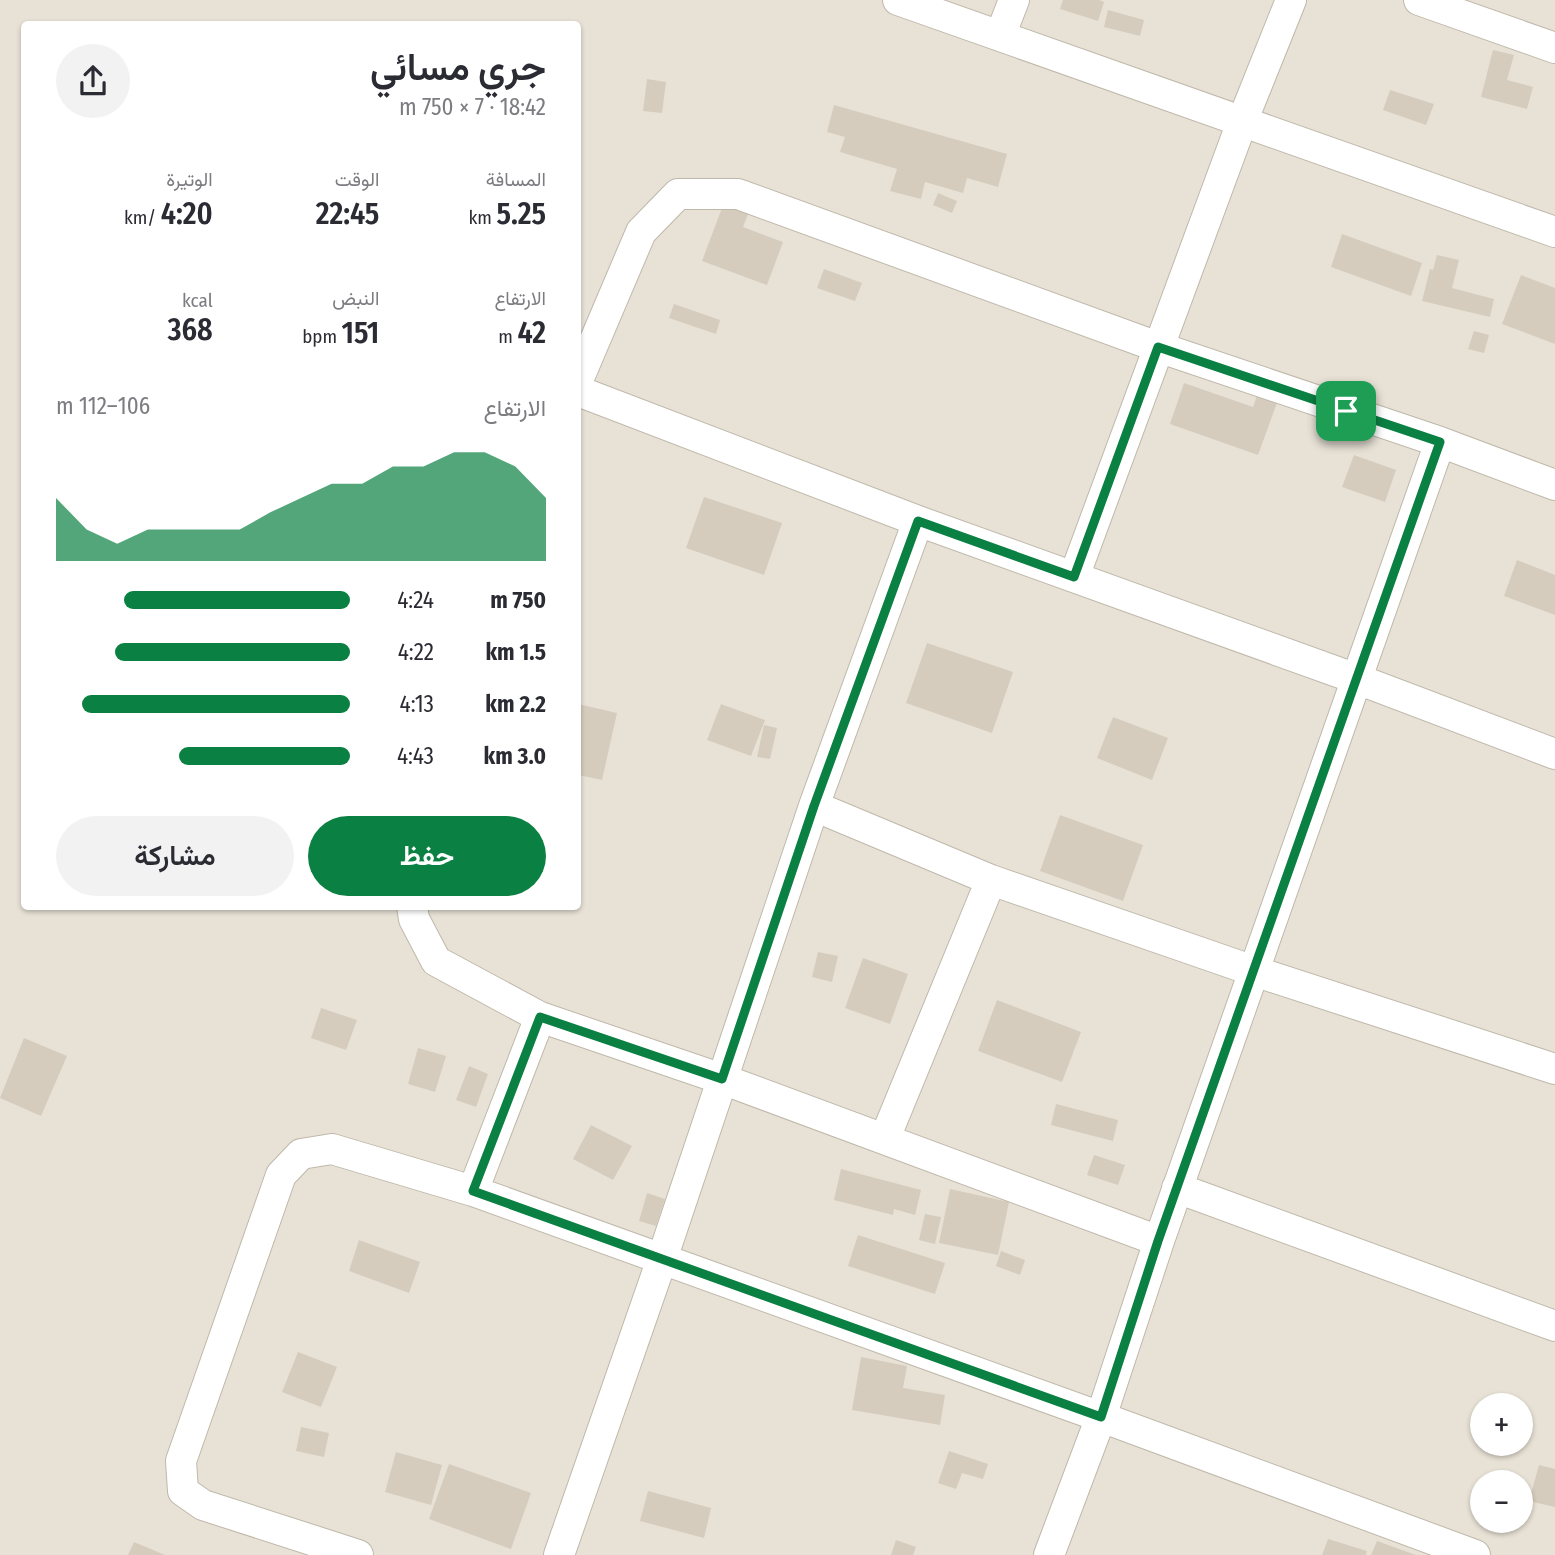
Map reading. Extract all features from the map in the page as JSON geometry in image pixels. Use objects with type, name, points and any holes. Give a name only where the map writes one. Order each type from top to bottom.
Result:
[{"type":"street","points":[[898,0],[1555,232]]},
{"type":"street","points":[[1000,36],[1014,0]]},
{"type":"street","points":[[1074,577],[1242,122],[1291,0]]},
{"type":"street","points":[[1419,0],[1555,48]]},
{"type":"street","points":[[581,373],[641,232],[678,194],[738,194],[1158,347],[1440,442],[1555,485]]},
{"type":"street","points":[[581,392],[918,521],[1357,679],[1555,754]]},
{"type":"street","points":[[1049,1555],[1101,1417],[1158,1241],[1440,442]]},
{"type":"street","points":[[558,1555],[662,1259],[814,806],[918,521]]},
{"type":"street","points":[[814,806],[991,880],[1254,971],[1555,1069]]},
{"type":"street","points":[[885,1138],[991,880]]},
{"type":"street","points":[[413,910],[414,919],[436,961],[540,1017],[885,1138],[1158,1241]]},
{"type":"street","points":[[473,1191],[540,1017]]},
{"type":"street","points":[[358,1555],[203,1505],[183,1491],[181,1461],[281,1175],[301,1154],[332,1149],[473,1191],[1475,1555]]},
{"type":"street","points":[[1177,1188],[1555,1326]]},
{"type":"shaded area","points":[[0,0],[1555,0],[1555,1555],[0,1555]]},
{"type":"building","points":[[1063,0],[1104,2],[1098,21],[1060,9]]},
{"type":"building","points":[[1108,10],[1144,20],[1140,36],[1104,27]]},
{"type":"building","points":[[1493,50],[1514,55],[1507,80],[1533,87],[1527,109],[1481,97]]},
{"type":"building","points":[[647,79],[666,82],[662,113],[643,111]]},
{"type":"building","points":[[1390,90],[1434,104],[1426,125],[1383,110]]},
{"type":"building","points":[[834,105],[1007,154],[998,187],[967,178],[963,193],[925,182],[921,199],[890,191],[897,169],[840,152],[845,137],[827,132]]},
{"type":"building","points":[[938,193],[957,201],[952,213],[933,205]]},
{"type":"building","points":[[725,200],[750,209],[743,227],[783,242],[767,285],[702,261]]},
{"type":"building","points":[[1342,234],[1422,263],[1411,296],[1331,267]]},
{"type":"building","points":[[1437,255],[1459,260],[1452,288],[1494,299],[1490,317],[1422,301],[1430,269],[1433,270]]},
{"type":"building","points":[[824,269],[862,283],[855,301],[817,288]]},
{"type":"building","points":[[1521,275],[1555,288],[1555,344],[1502,324]]},
{"type":"building","points":[[674,304],[720,320],[716,334],[669,318]]},
{"type":"building","points":[[1474,331],[1489,335],[1484,353],[1468,349]]},
{"type":"building","points":[[1184,383],[1253,407],[1258,393],[1278,400],[1258,455],[1170,424]]},
{"type":"building","points":[[1354,455],[1396,470],[1385,502],[1342,487]]},
{"type":"building","points":[[704,497],[782,523],[764,575],[686,548]]},
{"type":"building","points":[[1517,560],[1555,575],[1555,615],[1504,596]]},
{"type":"building","points":[[927,643],[1013,672],[992,733],[906,703]]},
{"type":"building","points":[[721,704],[765,720],[751,756],[707,740]]},
{"type":"building","points":[[581,705],[617,713],[602,780],[581,776]]},
{"type":"building","points":[[1113,717],[1168,738],[1152,780],[1097,758]]},
{"type":"building","points":[[764,725],[777,728],[770,759],[757,757]]},
{"type":"building","points":[[1060,815],[1143,845],[1123,901],[1040,871]]},
{"type":"building","points":[[818,952],[838,956],[832,982],[812,977]]},
{"type":"building","points":[[863,958],[908,974],[890,1024],[845,1008]]},
{"type":"building","points":[[997,1000],[1081,1032],[1062,1082],[978,1051]]},
{"type":"building","points":[[321,1008],[357,1020],[346,1050],[311,1038]]},
{"type":"building","points":[[24,1038],[67,1056],[41,1116],[0,1098]]},
{"type":"building","points":[[418,1048],[446,1056],[435,1092],[408,1084]]},
{"type":"building","points":[[469,1066],[488,1074],[476,1107],[456,1100]]},
{"type":"building","points":[[1056,1104],[1118,1120],[1113,1141],[1051,1125]]},
{"type":"building","points":[[591,1125],[632,1146],[613,1180],[573,1159]]},
{"type":"building","points":[[1094,1155],[1125,1165],[1118,1185],[1087,1175]]},
{"type":"building","points":[[841,1169],[921,1190],[915,1215],[894,1209],[893,1215],[834,1200]]},
{"type":"building","points":[[950,1189],[1009,1202],[998,1255],[939,1243]]},
{"type":"building","points":[[647,1193],[665,1199],[656,1226],[639,1221]]},
{"type":"building","points":[[925,1214],[941,1217],[935,1244],[919,1240]]},
{"type":"building","points":[[858,1235],[945,1263],[935,1294],[848,1266]]},
{"type":"building","points":[[359,1240],[420,1262],[409,1293],[349,1271]]},
{"type":"building","points":[[1001,1251],[1025,1260],[1020,1275],[996,1266]]},
{"type":"building","points":[[298,1352],[337,1367],[321,1407],[282,1392]]},
{"type":"building","points":[[861,1357],[907,1366],[903,1388],[945,1395],[940,1425],[852,1410]]},
{"type":"building","points":[[301,1427],[329,1433],[324,1457],[296,1451]]},
{"type":"building","points":[[949,1451],[988,1464],[983,1479],[962,1473],[956,1489],[938,1483]]},
{"type":"building","points":[[396,1452],[442,1465],[431,1505],[385,1492]]},
{"type":"building","points":[[449,1464],[531,1493],[511,1549],[429,1519]]},
{"type":"building","points":[[1539,1465],[1555,1469],[1555,1507],[1533,1502],[1533,1487]]},
{"type":"building","points":[[648,1491],[711,1508],[704,1538],[640,1521]]},
{"type":"building","points":[[1328,1539],[1367,1551],[1366,1555],[1322,1555]]},
{"type":"building","points":[[896,1540],[916,1547],[913,1555],[891,1555]]},
{"type":"building","points":[[1377,1541],[1416,1555],[1371,1555]]},
{"type":"building","points":[[134,1542],[165,1555],[128,1555]]},
{"type":"route","points":[[1158,347],[1346,411],[1440,442],[1158,1241],[1101,1417],[473,1191],[540,1017],[722,1079],[814,806],[918,521],[1074,577],[1158,347]]}]
